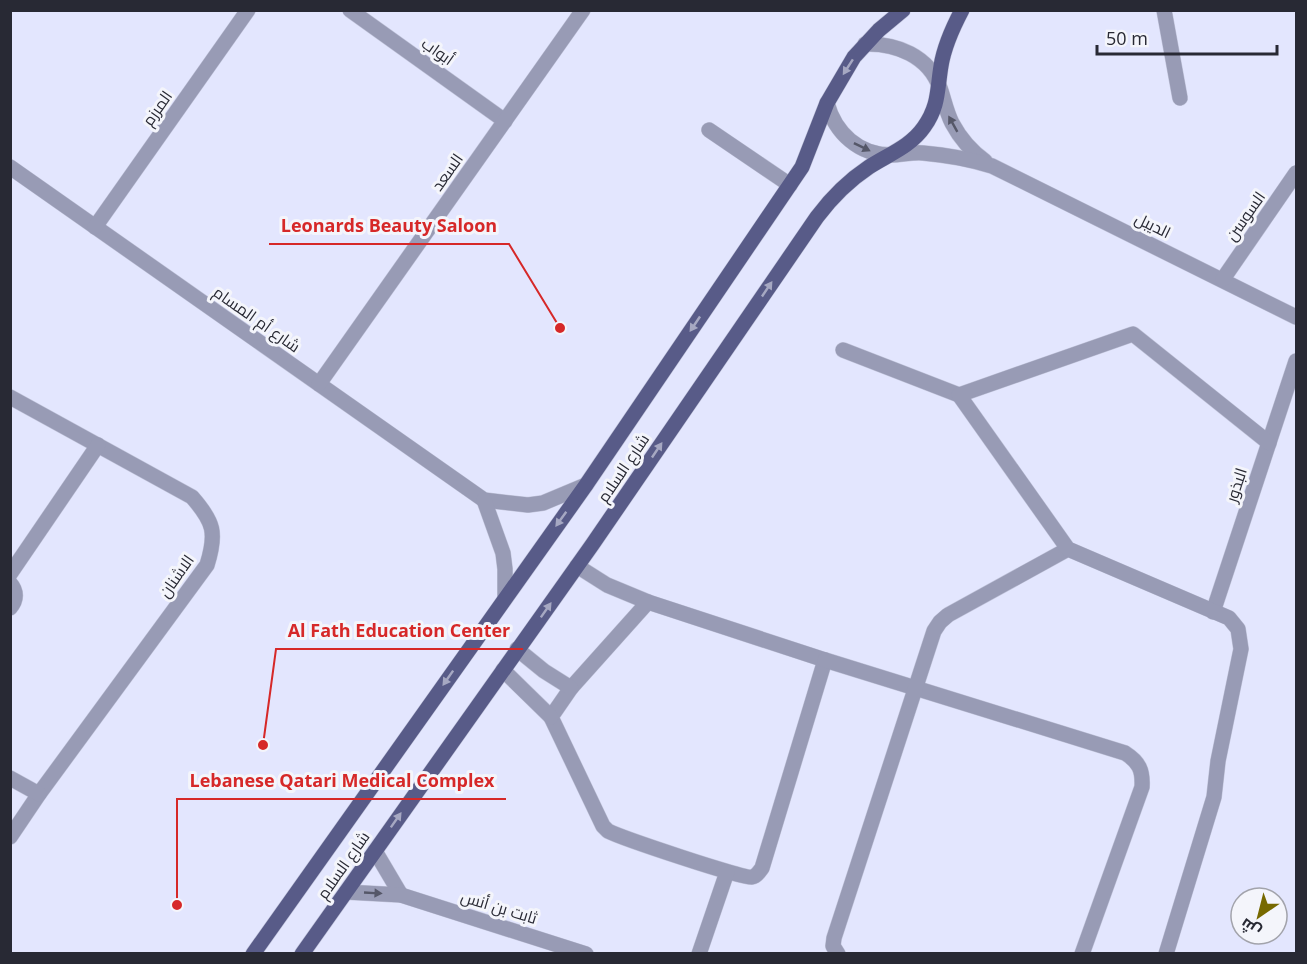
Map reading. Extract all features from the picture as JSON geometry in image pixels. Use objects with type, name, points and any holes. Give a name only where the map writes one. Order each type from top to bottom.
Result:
[{"type":"main road","name":"شارع السلام","points":[[254,954],[586,485],[790,185],[802,167],[827,103],[844,72],[865,44],[903,10]]},
{"type":"main road","name":"شارع السلام","points":[[302,954],[577,566],[816,217],[827,203],[854,178],[909,143],[924,127],[934,108],[946,48],[962,10]]},
{"type":"street","name":"المرزم","points":[[95,227],[248,10]]},
{"type":"street","name":"أبواب","points":[[350,10],[505,121]]},
{"type":"street","name":"السعد","points":[[319,384],[583,10]]},
{"type":"street","points":[[1164,10],[1180,98]]},
{"type":"street","name":"الديبل","points":[[865,44],[891,45],[913,55],[933,75],[958,132],[977,155],[992,166],[1296,317]]},
{"type":"street","name":"الديبل","points":[[827,103],[836,125],[852,143],[865,150],[892,155],[915,152],[941,154],[992,166]]},
{"type":"street","points":[[709,130],[790,185]]},
{"type":"street","name":"شارع أم المسام","points":[[10,167],[484,500],[528,505],[543,503],[586,485]]},
{"type":"street","name":"السوسن","points":[[1223,279],[1296,173]]},
{"type":"street","points":[[959,395],[1133,334],[1269,442]]},
{"type":"street","points":[[843,350],[959,395],[1068,549],[1229,618],[1238,629],[1241,649],[1218,761],[1214,797],[1166,954]]},
{"type":"street","name":"البذور","points":[[1213,612],[1295,365]]},
{"type":"street","name":"الاشنان","points":[[10,398],[192,497],[204,510],[212,526],[214,544],[207,565],[10,837]]},
{"type":"street","points":[[10,574],[98,445]]},
{"type":"street","points":[[484,500],[503,553],[506,569],[505,598]]},
{"type":"street","points":[[838,954],[833,946],[834,938],[934,632],[948,615],[1068,549]]},
{"type":"street","points":[[577,566],[607,585],[648,602],[914,689],[1125,753],[1137,760],[1143,773],[1142,787],[1082,954]]},
{"type":"street","points":[[10,583],[15,591],[15,599],[10,608]]},
{"type":"street","points":[[551,717],[571,688],[648,602]]},
{"type":"street","points":[[517,650],[571,688]]},
{"type":"street","points":[[503,670],[551,717],[603,826],[608,831],[751,878],[762,868],[825,660]]},
{"type":"street","points":[[10,778],[39,794]]},
{"type":"street","points":[[375,851],[400,895]]},
{"type":"street","points":[[699,954],[727,872]]},
{"type":"street","name":"ثابت بن أنس","points":[[346,892],[400,895],[586,954]]},
{"type":"place","name":"Leonards Beauty Saloon","points":[[560,328]]},
{"type":"place","name":"Al Fath Education Center","points":[[263,745]]},
{"type":"place","name":"Lebanese Qatari Medical Complex","points":[[177,905]]}]
